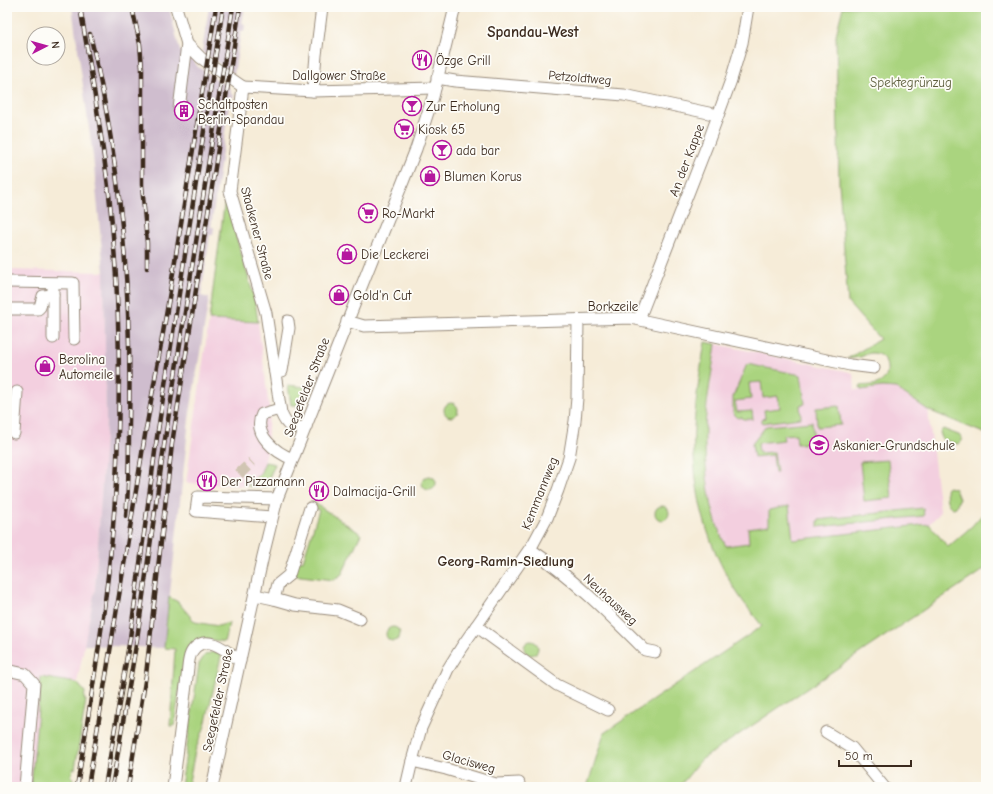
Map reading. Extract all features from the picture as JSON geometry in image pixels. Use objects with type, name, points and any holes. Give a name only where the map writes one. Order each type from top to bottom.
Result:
[{"type":"street","points":[[176,7],[187,44],[179,109]]},
{"type":"street","points":[[313,91],[322,7]]},
{"type":"street","name":"Seegefelder Straße","points":[[212,787],[277,499],[416,149],[436,83],[455,7]]},
{"type":"street","name":"An der Kappe","points":[[639,319],[731,80],[742,43],[748,7]]},
{"type":"street","points":[[187,44],[202,58],[243,87]]},
{"type":"street","name":"Dallgower Straße","points":[[243,87],[313,91],[436,83]]},
{"type":"street","name":"Petzoldtweg","points":[[436,83],[624,95],[718,115]]},
{"type":"street","name":"Staakener Straße","points":[[243,87],[230,191],[266,313],[280,409],[284,421],[289,425],[295,428],[306,427]]},
{"type":"street","points":[[7,282],[73,283],[74,339]]},
{"type":"street","points":[[53,282],[53,338]]},
{"type":"street","points":[[7,309],[38,309],[43,296],[53,295]]},
{"type":"street","name":"Borkzeile","points":[[347,321],[364,326],[629,318],[850,365],[874,368]]},
{"type":"street","name":"Kemmannweg","points":[[406,787],[421,728],[436,692],[448,669],[476,626],[530,549],[547,518],[561,483],[568,458],[575,421],[577,398],[578,320]]},
{"type":"street","points":[[275,372],[282,371],[289,328],[288,322]]},
{"type":"street","points":[[14,433],[17,392]]},
{"type":"street","points":[[280,409],[267,411],[262,414],[259,420],[260,427],[273,448],[285,456],[293,459]]},
{"type":"street","points":[[272,517],[196,512],[198,497],[277,499]]},
{"type":"street","points":[[274,598],[278,584],[289,575],[310,508]]},
{"type":"street","name":"Neuhausweg","points":[[530,549],[549,562],[583,591],[645,650],[655,652]]},
{"type":"street","points":[[255,595],[274,598],[295,605],[338,610],[360,619]]},
{"type":"street","points":[[476,626],[557,685],[608,710]]},
{"type":"street","points":[[173,787],[187,677],[193,650],[202,644],[211,643],[220,646],[240,662]]},
{"type":"street","points":[[7,670],[25,674],[34,684],[25,787]]},
{"type":"street","points":[[826,732],[852,748],[884,787]]},
{"type":"street","name":"Glacisweg","points":[[412,761],[446,769],[496,784],[519,783]]},
{"type":"shaded area","points":[[72,7],[169,7],[180,51],[191,57],[198,67],[231,89],[231,94],[234,95],[233,98],[230,98],[211,227],[214,227],[213,235],[210,235],[201,296],[209,298],[189,419],[164,648],[84,645],[95,590],[106,421],[104,272],[93,156]]},
{"type":"shaded area","points":[[209,7],[245,7],[242,23],[245,24],[244,31],[241,31],[234,74],[202,52]]},
{"type":"shaded area","points":[[7,270],[104,272],[106,421],[95,590],[77,683],[41,677],[31,787],[7,787]]},
{"type":"shaded area","points":[[209,320],[258,322],[269,407],[267,450],[262,476],[248,486],[186,483]]},
{"type":"shaded area","name":"Askanier-Grundschule","points":[[716,344],[850,372],[854,377],[855,390],[882,387],[896,388],[928,410],[940,511],[939,514],[929,524],[793,540],[789,506],[769,510],[769,525],[749,543],[726,546],[718,528],[708,484],[705,430]]},
{"type":"green space","name":"Spektegrünzug","points":[[843,7],[986,7],[986,434],[928,410],[896,388],[882,387],[861,390],[860,386],[875,385],[883,380],[886,375],[887,365],[882,357],[872,353],[847,359],[880,339],[848,303],[839,183],[836,35]]},
{"type":"green space","points":[[225,199],[255,300],[258,322],[209,320]]},
{"type":"green space","points":[[705,342],[716,344],[708,398],[705,459],[715,520],[726,546],[749,543],[748,528],[769,525],[769,510],[789,506],[793,540],[929,524],[948,547],[972,526],[986,510],[986,568],[701,760],[679,787],[587,787],[604,733],[762,626],[741,598],[726,574],[707,531],[701,508],[694,461],[694,438],[697,396]]},
{"type":"green space","points":[[747,364],[801,375],[805,404],[800,405],[801,418],[762,423],[762,419],[765,418],[764,410],[780,408],[778,396],[763,398],[761,382],[749,383],[751,399],[735,401],[737,412],[752,411],[753,419],[743,419],[742,417],[738,418],[733,413],[733,397]]},
{"type":"green space","points":[[288,385],[305,387],[299,405],[291,405]]},
{"type":"green space","points":[[448,403],[454,403],[458,407],[458,413],[454,417],[448,417],[444,413],[444,407]]},
{"type":"green space","points":[[839,406],[841,425],[817,427],[816,408]]},
{"type":"green space","points":[[812,422],[814,443],[797,444],[796,434],[783,435],[784,440],[758,443],[759,453],[774,452],[777,473],[775,473],[773,455],[754,457],[752,444],[766,426]]},
{"type":"green space","points":[[943,429],[961,436],[962,438],[960,443],[957,444],[942,439],[940,432]]},
{"type":"green space","points":[[888,460],[892,498],[864,501],[860,462]]},
{"type":"green space","points":[[265,462],[275,464],[265,487],[247,486],[261,472]]},
{"type":"green space","points":[[426,476],[432,476],[436,480],[436,486],[432,490],[426,490],[422,486],[422,480]]},
{"type":"green space","points":[[949,487],[955,489],[959,499],[956,507],[953,508],[947,500],[946,489]]},
{"type":"green space","points":[[313,502],[361,534],[342,574],[334,580],[293,575],[298,560],[303,561],[319,510],[311,507]]},
{"type":"green space","points":[[659,506],[665,506],[669,510],[669,516],[665,520],[659,520],[655,516],[655,510]]},
{"type":"green space","points":[[923,508],[924,516],[818,527],[818,520]]},
{"type":"green space","points":[[169,597],[178,602],[195,622],[218,626],[229,623],[224,642],[213,640],[195,641],[185,654],[174,726],[170,726],[175,649],[164,648]]},
{"type":"green space","points":[[390,627],[396,627],[400,631],[400,637],[396,641],[390,641],[386,637],[386,631]]},
{"type":"green space","points":[[528,641],[534,641],[538,645],[538,651],[534,655],[528,655],[524,651],[524,645]]},
{"type":"green space","points":[[212,652],[221,653],[221,656],[205,726],[195,751],[188,787],[181,787],[199,664],[205,655]]},
{"type":"green space","points":[[41,677],[77,683],[85,692],[84,700],[86,700],[75,769],[73,769],[71,776],[73,777],[72,787],[31,787]]},
{"type":"tunnel","points":[[239,474],[252,462]]},
{"type":"railway","points":[[77,787],[107,584],[115,503],[119,395],[117,294],[109,194],[80,7]]},
{"type":"railway","points":[[132,7],[140,44],[142,68],[142,185],[147,243],[147,268]]},
{"type":"railway","points":[[88,787],[216,7]]},
{"type":"railway","points":[[105,787],[130,638],[157,437],[223,7]]},
{"type":"railway","points":[[112,787],[137,639],[165,439],[233,7]]},
{"type":"railway","points":[[128,787],[146,675],[172,444],[240,7]]},
{"type":"railway","points":[[90,34],[110,131],[117,179],[126,277],[129,326],[129,471],[126,516]]},
{"type":"place","name":"Özge Grill","points":[[422,60]]},
{"type":"place","name":"Zur Erholung","points":[[412,106]]},
{"type":"place","name":"Schaltposten Berlin-Spandau","points":[[184,111]]},
{"type":"place","name":"Kiosk 65","points":[[404,129]]},
{"type":"place","name":"ada bar","points":[[442,150]]},
{"type":"place","name":"Blumen Korus","points":[[430,176]]},
{"type":"place","name":"Ro-Markt","points":[[368,213]]},
{"type":"place","name":"Die Leckerei","points":[[347,254]]},
{"type":"place","name":"Gold'n Cut","points":[[339,295]]},
{"type":"place","name":"Berolina Automeile","points":[[45,366]]},
{"type":"place","name":"Askanier-Grundschule","points":[[819,445]]},
{"type":"place","name":"Der Pizzamann","points":[[207,481]]},
{"type":"place","name":"Dalmacija-Grill","points":[[319,491]]},
{"type":"district","name":"Spandau-West","points":[[533,32]]},
{"type":"district","name":"Georg-Ramin-Siedlung","points":[[506,561]]}]
